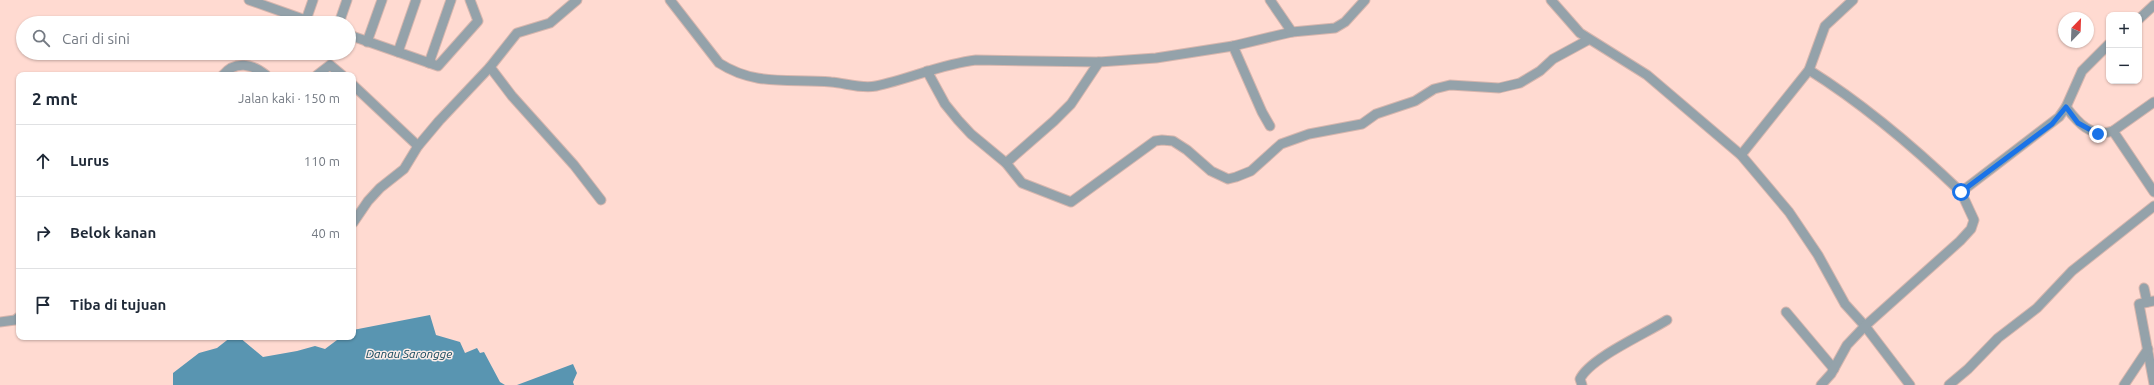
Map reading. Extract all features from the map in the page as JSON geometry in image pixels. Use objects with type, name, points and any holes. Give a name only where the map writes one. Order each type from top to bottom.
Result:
[{"type":"street","points":[[249,0],[294,16]]},
{"type":"street","points":[[275,9],[278,0]]},
{"type":"street","points":[[311,16],[313,0]]},
{"type":"street","points":[[341,16],[347,0]]},
{"type":"street","points":[[367,42],[382,0]]},
{"type":"street","points":[[398,52],[416,0]]},
{"type":"street","points":[[429,63],[451,0]]},
{"type":"street","points":[[356,38],[438,66],[478,21],[470,0]]},
{"type":"street","points":[[356,219],[380,188],[404,169],[418,146],[450,108],[490,67],[517,34],[550,23],[577,0]]},
{"type":"street","points":[[670,0],[719,63],[742,74],[770,81],[830,82],[867,87],[959,62],[976,60],[1099,62],[1156,58],[1233,46],[1292,32],[1336,28],[1345,22],[1364,0]]},
{"type":"street","points":[[1270,0],[1292,32]]},
{"type":"street","points":[[1551,0],[1569,22],[1588,40],[1647,75],[1741,155],[1789,212],[1818,255],[1845,304],[1865,326],[1910,385]]},
{"type":"street","points":[[1741,155],[1809,70],[1825,26],[1852,0]]},
{"type":"street","points":[[2142,16],[2154,6]]},
{"type":"street","points":[[927,71],[946,104],[958,120],[971,134],[1006,162],[1027,186],[1042,189],[1071,202],[1155,141],[1172,141],[1187,150],[1211,171],[1228,179],[1251,171],[1281,144],[1299,136],[1362,124],[1376,114],[1415,100],[1434,88],[1450,85],[1499,88],[1520,83],[1540,71],[1553,59],[1588,40]]},
{"type":"street","points":[[1233,46],[1262,112],[1270,126]]},
{"type":"street","points":[[1961,192],[2052,124],[2066,107],[2082,71],[2106,47]]},
{"type":"street","points":[[1006,162],[1054,121],[1071,104],[1099,62]]},
{"type":"street","points":[[228,72],[234,67],[248,65],[255,66],[262,72]]},
{"type":"street","points":[[321,72],[330,65],[338,72]]},
{"type":"street","points":[[490,67],[512,96],[574,165],[601,200]]},
{"type":"street","points":[[1809,70],[1848,94],[1888,125],[1961,192],[1974,220],[1971,229],[1941,260],[1865,326],[1847,345],[1834,369],[1821,385]]},
{"type":"street","points":[[356,88],[418,146]]},
{"type":"street","points":[[2066,107],[2078,123],[2090,130],[2104,134],[2113,131],[2154,102]]},
{"type":"street","points":[[2113,131],[2154,192]]},
{"type":"street","points":[[1949,385],[1968,369],[1993,342],[2037,308],[2072,271],[2105,243],[2154,206]]},
{"type":"street","points":[[2144,288],[2151,302],[2140,304],[2150,334],[2148,349],[2154,384]]},
{"type":"street","points":[[1786,312],[1834,369]]},
{"type":"street","points":[[0,322],[16,319]]},
{"type":"street","points":[[1582,385],[1580,379],[1583,372],[1600,358],[1667,320]]},
{"type":"street","points":[[2124,385],[2148,349]]},
{"type":"water","name":"Danau Sarongge","points":[[430,315],[436,335],[460,342],[465,353],[477,348],[480,353],[484,352],[500,382],[505,385],[173,385],[173,373],[199,353],[217,348],[227,340],[243,340],[263,357],[315,346],[325,349],[337,340],[356,340],[356,329]]},
{"type":"water","points":[[573,364],[577,373],[573,382],[574,385],[517,385]]},
{"type":"route","points":[[1961,192],[1974,184],[2001,161],[2052,124],[2066,107],[2078,123],[2098,134]]}]
